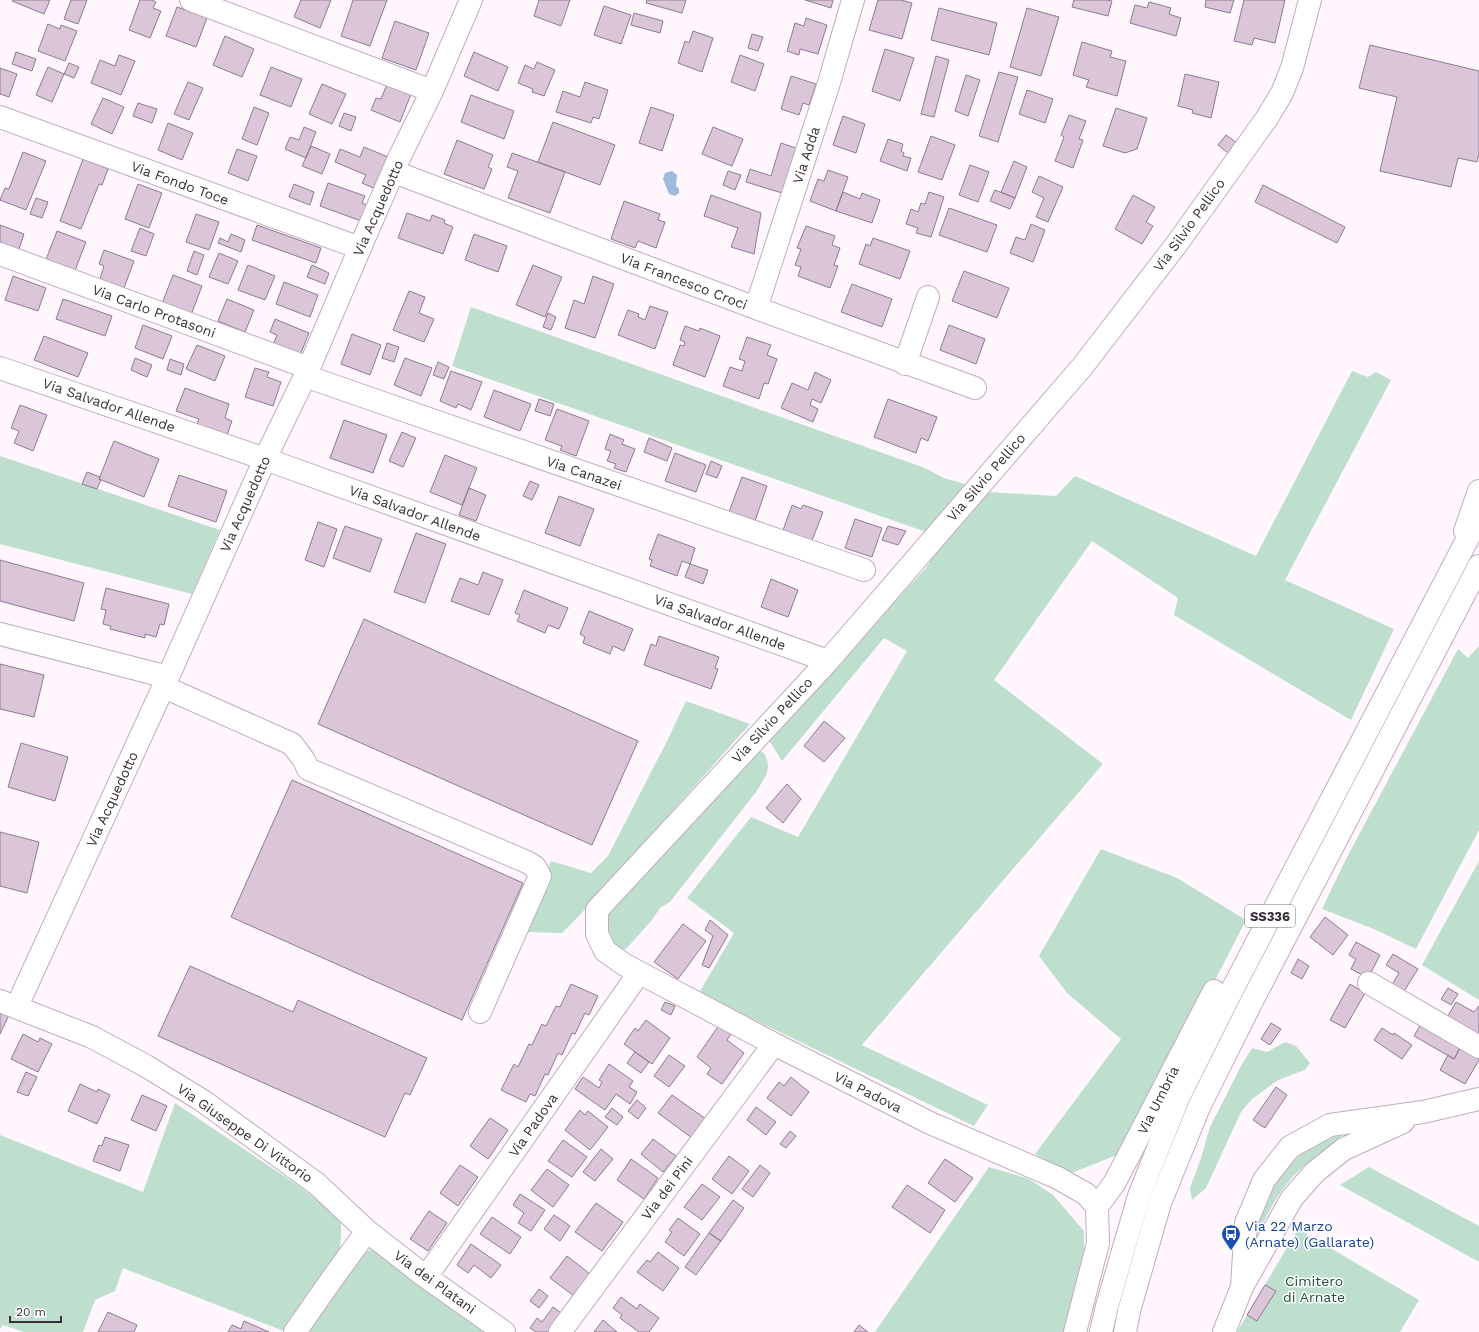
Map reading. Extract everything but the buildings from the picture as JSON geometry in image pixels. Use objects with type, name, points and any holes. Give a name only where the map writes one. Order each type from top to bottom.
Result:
[{"type":"main road","points":[[191,0],[432,91]]},
{"type":"main road","name":"Via Acquedotto","points":[[8,1003],[166,682],[265,459],[307,372],[360,248],[432,91],[471,0]]},
{"type":"main road","name":"Via Adda","points":[[756,308],[826,94],[853,0]]},
{"type":"main road","name":"Via Silvio Pellico","points":[[597,910],[828,661],[1082,367],[1176,245],[1267,118],[1282,93],[1292,68],[1310,0]]},
{"type":"main road","name":"Via Fondo Toce","points":[[0,118],[360,248]]},
{"type":"main road","name":"Via Francesco Croci","points":[[394,172],[905,364],[975,388]]},
{"type":"main road","name":"Via Carlo Protasoni","points":[[0,254],[307,372]]},
{"type":"main road","points":[[905,364],[928,297]]},
{"type":"main road","name":"Via Salvador Allende","points":[[0,368],[265,459],[828,661]]},
{"type":"main road","name":"Via Canazei","points":[[307,372],[864,570]]},
{"type":"main road","points":[[1451,570],[1479,491]]},
{"type":"main road","name":"SS336","points":[[1102,1332],[1106,1306],[1139,1196],[1179,1096],[1231,992],[1479,517]]},
{"type":"main road","name":"SS336","points":[[1125,1332],[1129,1311],[1160,1203],[1199,1106],[1252,1001],[1476,572]]},
{"type":"main road","points":[[0,634],[166,682],[292,744],[304,760],[308,769],[527,862],[535,867],[540,876],[480,1012]]},
{"type":"main road","name":"Via Padova","points":[[597,910],[597,934],[605,951],[639,973],[930,1124],[1058,1178],[1086,1194],[1097,1207]]},
{"type":"main road","name":"Via Padova","points":[[426,1277],[639,973]]},
{"type":"main road","points":[[1369,983],[1479,1047]]},
{"type":"main road","name":"Via Umbria","points":[[1097,1207],[1115,1182],[1214,991]]},
{"type":"main road","name":"Via Giuseppe Di Vittorio","points":[[8,1003],[92,1037],[118,1050],[203,1101],[317,1184],[367,1231]]},
{"type":"main road","name":"Via dei Pini","points":[[560,1332],[774,1044]]},
{"type":"main road","points":[[1242,1287],[1246,1223],[1264,1180],[1290,1147],[1330,1125],[1423,1112],[1479,1099]]},
{"type":"main road","points":[[1224,1332],[1242,1287],[1292,1198],[1315,1172],[1344,1150],[1423,1112]]},
{"type":"main road","points":[[1075,1332],[1098,1243],[1097,1207]]},
{"type":"main road","points":[[295,1332],[367,1231]]},
{"type":"main road","name":"Via dei Platani","points":[[367,1231],[426,1277],[504,1332]]},
{"type":"green space","points":[[471,307],[925,468],[944,478],[968,485],[929,533],[452,366]]},
{"type":"green space","points":[[1352,371],[1368,377],[1376,372],[1391,380],[1285,580],[1394,629],[1351,720],[1174,615],[1178,598],[1092,541],[994,680],[1103,764],[862,1045],[988,1105],[974,1126],[699,993],[734,933],[687,898],[751,817],[798,837],[907,651],[884,638],[782,761],[770,742],[770,734],[926,568],[941,544],[989,492],[1056,496],[1075,476],[1256,556]]},
{"type":"green space","points":[[0,456],[220,530],[192,594],[0,544]]},
{"type":"green space","points":[[1479,646],[1479,830],[1416,949],[1374,929],[1322,909],[1345,861],[1458,649],[1468,658]]},
{"type":"green space","points":[[686,701],[750,724],[579,916],[562,933],[521,932],[551,861],[591,873],[608,856]]},
{"type":"green space","points":[[756,750],[764,753],[767,759],[768,768],[767,773],[756,792],[670,902],[660,908],[652,920],[626,949],[612,948],[608,944],[605,912]]},
{"type":"green space","points":[[1101,849],[1177,878],[1246,920],[1127,1151],[1069,1174],[1035,1154],[1121,1039],[1067,993],[1039,956]]},
{"type":"green space","points":[[1479,861],[1479,1000],[1422,965]]},
{"type":"green space","points":[[1285,1042],[1296,1046],[1310,1063],[1305,1070],[1278,1080],[1252,1099],[1241,1112],[1206,1188],[1192,1200],[1190,1188],[1210,1127],[1241,1066],[1252,1048],[1267,1052]]},
{"type":"green space","points":[[175,1103],[299,1186],[341,1219],[339,1260],[286,1332],[123,1268],[115,1291],[95,1300],[83,1332],[24,1332],[3,1325],[0,1329],[0,1135],[143,1192]]},
{"type":"green space","points":[[1339,1133],[1341,1136],[1338,1141],[1325,1149],[1290,1180],[1269,1212],[1258,1233],[1254,1233],[1253,1230],[1274,1184],[1310,1145]]},
{"type":"green space","points":[[989,1167],[1029,1179],[1053,1195],[1084,1231],[1084,1259],[1066,1332],[875,1332]]},
{"type":"green space","points":[[1369,1167],[1479,1226],[1479,1262],[1340,1185]]},
{"type":"green space","name":"Cimitero di Arnate","points":[[1298,1229],[1419,1300],[1400,1332],[1237,1332]]},
{"type":"green space","points":[[373,1248],[496,1332],[309,1332],[360,1256]]},
{"type":"water","points":[[672,171],[677,175],[676,186],[679,189],[679,193],[675,196],[669,194],[663,179],[665,173]]},
{"type":"place","name":"Via 22 Marzo (Arnate) (Gallarate)","points":[[1231,1251]]}]
